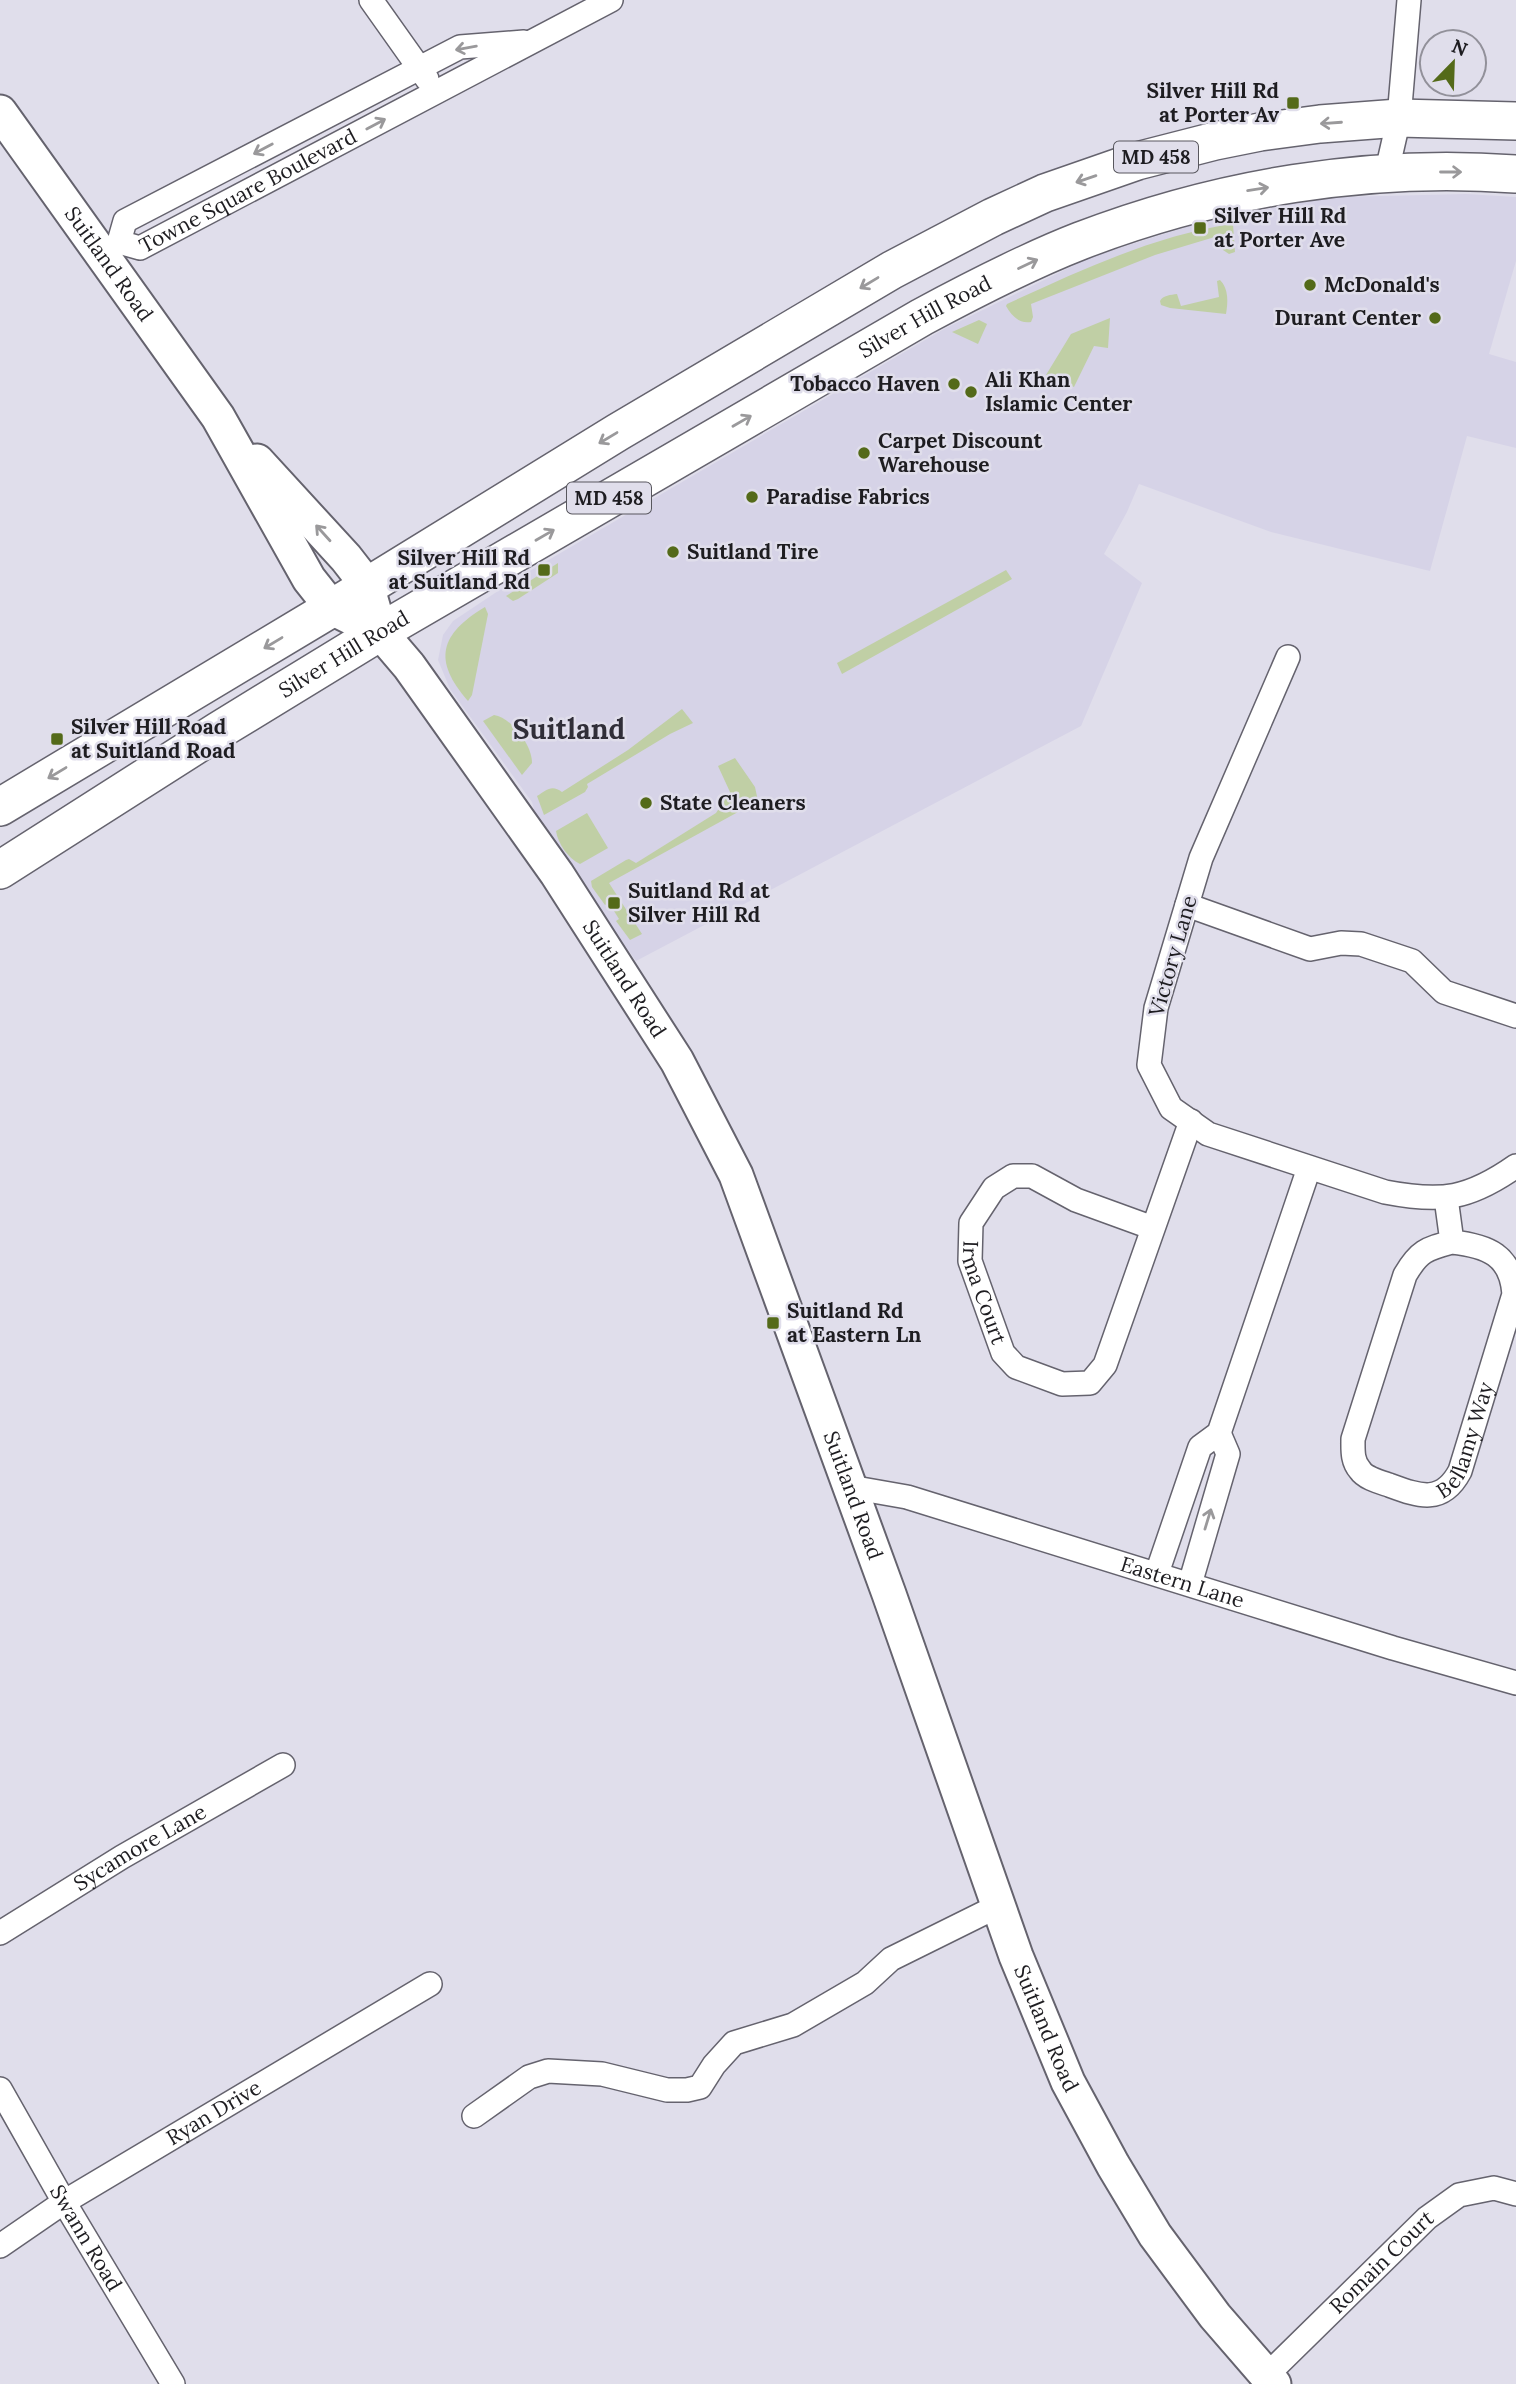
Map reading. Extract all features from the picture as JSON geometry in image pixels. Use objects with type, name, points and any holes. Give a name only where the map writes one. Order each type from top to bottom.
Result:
[{"type":"main road","name":"Suitland Road","points":[[0,112],[109,247],[218,417],[309,579],[331,608],[380,632],[409,666],[557,874],[677,1061],[737,1175],[998,1906],[1068,2082],[1113,2165],[1156,2235],[1215,2316],[1270,2380]]},
{"type":"main road","name":"MD 458","points":[[0,807],[594,446],[880,277],[993,217],[1035,198],[1138,162],[1215,141],[1320,124],[1399,118],[1516,121]]},
{"type":"main road","name":"Silver Hill Road","points":[[0,870],[380,632],[977,287],[1117,227],[1179,207],[1240,192],[1294,183],[1386,175],[1484,172],[1516,174]]},
{"type":"main road","name":"Suitland Road","points":[[218,417],[346,558],[367,585],[380,632]]},
{"type":"street","points":[[371,0],[436,93]]},
{"type":"street","name":"Towne Square Boulevard","points":[[109,247],[140,247],[611,0]]},
{"type":"street","points":[[1386,175],[1399,118],[1409,0]]},
{"type":"street","name":"Towne Square Boulevard","points":[[109,247],[125,221],[460,47],[534,41]]},
{"type":"street","name":"Victory Lane","points":[[1288,657],[1201,858],[1156,1008],[1149,1065],[1171,1108],[1208,1133],[1395,1194],[1414,1198],[1446,1198],[1468,1193],[1490,1184],[1516,1166]]},
{"type":"street","points":[[1187,905],[1310,949],[1341,943],[1362,944],[1412,961],[1444,992],[1516,1016]]},
{"type":"street","name":"Irma Court","points":[[1153,1228],[1076,1200],[1032,1176],[1013,1176],[995,1188],[971,1223],[970,1261],[1003,1353],[1016,1367],[1062,1384],[1090,1383],[1105,1365],[1191,1121]]},
{"type":"street","points":[[1157,1573],[1200,1447],[1219,1433],[1309,1168]]},
{"type":"street","points":[[1446,1198],[1452,1242]]},
{"type":"street","name":"Bellamy Way","points":[[1452,1242],[1474,1244],[1489,1250],[1506,1262],[1513,1278],[1514,1294],[1460,1471],[1453,1484],[1442,1492],[1428,1496],[1377,1481],[1360,1472],[1353,1456],[1353,1439],[1405,1275],[1417,1256],[1430,1248],[1452,1242]]},
{"type":"street","points":[[1190,1584],[1228,1454],[1219,1433]]},
{"type":"street","name":"Eastern Lane","points":[[850,1487],[907,1497],[1393,1648],[1516,1683]]},
{"type":"street","name":"Sycamore Lane","points":[[0,1933],[122,1857],[283,1765]]},
{"type":"street","points":[[474,2116],[529,2077],[548,2071],[601,2074],[667,2090],[700,2087],[714,2065],[734,2043],[793,2025],[865,1983],[891,1959],[998,1906]]},
{"type":"street","name":"Ryan Drive","points":[[0,2246],[64,2202],[430,1984]]},
{"type":"street","name":"Swann Road","points":[[0,2089],[173,2384]]},
{"type":"street","name":"Romain Court","points":[[1270,2380],[1427,2218],[1459,2195],[1494,2188],[1516,2194]]},
{"type":"shaded area","points":[[1466,194],[1516,197],[1516,261],[1489,354],[1516,362],[1516,448],[1467,436],[1430,571],[1271,532],[1139,484],[1104,554],[1142,583],[1081,726],[636,961],[537,820],[532,802],[450,689],[438,660],[443,635],[453,621],[516,579],[944,329],[1091,257],[1196,224],[1292,204],[1340,197]]},
{"type":"green space","points":[[1233,224],[1235,252],[1229,254],[1223,250],[1218,236],[1155,255],[1031,304],[1031,322],[1016,319],[1006,306],[1090,267],[1146,245]]},
{"type":"green space","points":[[1220,280],[1226,292],[1226,314],[1161,305],[1163,298],[1177,294],[1181,306],[1219,297],[1217,281]]},
{"type":"green space","points":[[1110,318],[1108,348],[1094,346],[1074,387],[1046,375],[1071,334]]},
{"type":"green space","points":[[979,320],[987,324],[978,344],[952,332]]},
{"type":"green space","points":[[558,563],[558,573],[518,599],[513,601],[506,596]]},
{"type":"green space","points":[[1006,570],[1012,579],[842,674],[837,663]]},
{"type":"green space","points":[[485,607],[488,614],[472,695],[468,701],[449,673],[446,649],[458,627]]},
{"type":"green space","points":[[682,709],[693,723],[587,784],[585,792],[544,815],[537,796],[552,788],[562,792],[628,750]]},
{"type":"green space","points":[[494,715],[508,721],[520,733],[529,748],[532,763],[522,775],[483,721]]},
{"type":"green space","points":[[735,758],[755,787],[758,801],[609,883],[642,934],[630,940],[616,921],[619,919],[609,903],[605,905],[592,887],[591,881],[626,860],[636,863],[716,813],[730,792],[718,766]]},
{"type":"green space","points":[[587,813],[608,848],[580,864],[564,850],[556,831]]},
{"type":"place","name":"Silver Hill Rd at Porter Av","points":[[1293,103]]},
{"type":"place","name":"Silver Hill Rd at Porter Ave","points":[[1200,228]]},
{"type":"place","name":"McDonald's","points":[[1310,285]]},
{"type":"place","name":"Durant Center","points":[[1435,318]]},
{"type":"place","name":"Tobacco Haven","points":[[954,384]]},
{"type":"place","name":"Ali Khan Islamic Center","points":[[971,392]]},
{"type":"place","name":"Carpet Discount Warehouse","points":[[864,453]]},
{"type":"place","name":"Paradise Fabrics","points":[[752,497]]},
{"type":"place","name":"Suitland Tire","points":[[673,552]]},
{"type":"place","name":"Silver Hill Rd at Suitland Rd","points":[[544,570]]},
{"type":"place","name":"Silver Hill Road at Suitland Road","points":[[57,739]]},
{"type":"place","name":"State Cleaners","points":[[646,803]]},
{"type":"place","name":"Suitland Rd at Silver Hill Rd","points":[[614,903]]},
{"type":"place","name":"Suitland Rd at Eastern Ln","points":[[773,1323]]},
{"type":"district","name":"Suitland","points":[[569,729]]}]
